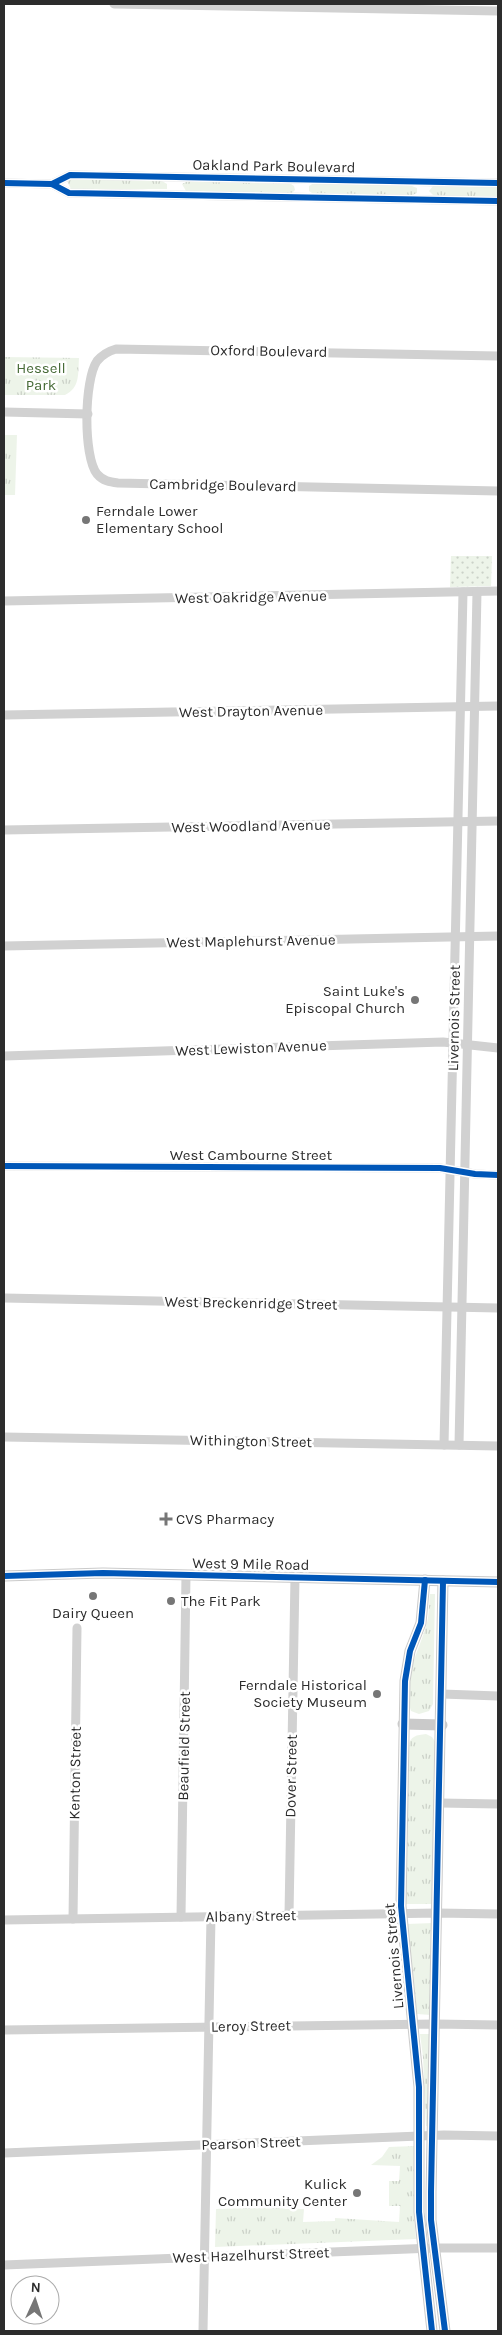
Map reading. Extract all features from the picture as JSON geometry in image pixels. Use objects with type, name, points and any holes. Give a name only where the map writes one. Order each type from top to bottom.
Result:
[{"type":"street","points":[[114,4],[428,7],[498,11]]},
{"type":"street","name":"Oakland Park Boulevard","points":[[52,184],[70,175],[498,183]]},
{"type":"street","name":"Oakland Park Boulevard","points":[[173,195],[174,177]]},
{"type":"street","name":"Oakland Park Boulevard","points":[[300,179],[300,198]]},
{"type":"street","points":[[424,182],[424,200]]},
{"type":"street","name":"Oakland Park Boulevard","points":[[4,183],[52,184],[69,193],[498,201]]},
{"type":"street","name":"Oxford Boulevard","points":[[88,414],[95,366],[101,357],[116,349],[498,356]]},
{"type":"street","points":[[4,412],[88,414]]},
{"type":"street","name":"Cambridge Boulevard","points":[[88,414],[88,455],[97,474],[106,481],[118,483],[498,491]]},
{"type":"street","name":"Livernois Street","points":[[444,1445],[463,592]]},
{"type":"street","name":"Livernois Street","points":[[458,1445],[478,592]]},
{"type":"street","name":"West Oakridge Avenue","points":[[4,601],[498,592]]},
{"type":"street","name":"West Drayton Avenue","points":[[4,715],[498,706]]},
{"type":"street","name":"West Woodland Avenue","points":[[4,830],[498,821]]},
{"type":"street","name":"West Maplehurst Avenue","points":[[4,946],[498,936]]},
{"type":"street","name":"West Lewiston Avenue","points":[[4,1056],[439,1042],[498,1048]]},
{"type":"street","name":"West Cambourne Street","points":[[4,1166],[440,1168],[465,1173],[498,1175]]},
{"type":"street","name":"West Breckenridge Street","points":[[4,1298],[498,1308]]},
{"type":"street","name":"Withington Street","points":[[4,1437],[498,1446]]},
{"type":"street","name":"West 9 Mile Road","points":[[4,1576],[93,1573],[498,1582]]},
{"type":"street","name":"Beaufield Street","points":[[181,1917],[186,1575]]},
{"type":"street","name":"Dover Street","points":[[289,1915],[295,1577]]},
{"type":"street","name":"Livernois Street","points":[[425,1580],[421,1622],[407,1664],[403,1724],[401,1914],[419,2087],[419,2212],[432,2331]]},
{"type":"street","points":[[444,1580],[431,2192],[434,2248],[443,2303],[445,2331]]},
{"type":"street","name":"Kenton Street","points":[[73,1919],[77,1628]]},
{"type":"street","points":[[442,1694],[498,1696]]},
{"type":"street","points":[[403,1724],[442,1725]]},
{"type":"street","points":[[440,1803],[498,1804]]},
{"type":"street","name":"Albany Street","points":[[4,1920],[438,1913],[498,1914]]},
{"type":"street","points":[[203,2331],[211,1917]]},
{"type":"street","name":"Leroy Street","points":[[4,2030],[413,2024],[498,2025]]},
{"type":"street","name":"Pearson Street","points":[[4,2153],[419,2136],[498,2136]]},
{"type":"street","name":"West Hazelhurst Street","points":[[4,2265],[422,2248],[498,2248]]},
{"type":"green space","points":[[73,179],[162,181],[167,184],[167,189],[71,189],[67,181]]},
{"type":"green space","points":[[188,181],[291,184],[295,190],[291,194],[186,191],[182,184]]},
{"type":"green space","points":[[314,183],[412,186],[417,188],[417,193],[412,195],[312,193],[309,191],[309,186]]},
{"type":"green space","points":[[433,186],[498,187],[498,197],[434,196],[429,191]]},
{"type":"green space","name":"Hessell Park","points":[[4,357],[79,358],[76,384],[65,395],[4,395]]},
{"type":"green space","points":[[4,435],[17,435],[15,495],[5,495]]},
{"type":"green space","points":[[451,556],[492,556],[491,586],[450,587]]},
{"type":"green space","points":[[430,1594],[435,1594],[433,1704],[429,1711],[419,1714],[411,1711],[408,1687],[413,1664],[428,1618]]},
{"type":"green space","points":[[426,1734],[432,1737],[436,1743],[433,1904],[405,1904],[408,1746],[414,1737]]},
{"type":"green space","points":[[433,1923],[431,2015],[417,2014],[407,1924]]},
{"type":"green space","points":[[420,2034],[431,2034],[429,2126],[426,2126]]},
{"type":"green space","points":[[415,2146],[414,2217],[416,2239],[215,2247],[216,2209],[284,2207],[285,2209],[304,2209],[303,2222],[335,2221],[335,2218],[399,2222],[400,2206],[389,2206],[389,2181],[399,2181],[400,2166],[371,2165],[382,2157],[389,2147]]},
{"type":"cycle path","points":[[52,184],[70,175],[498,183]]},
{"type":"cycle path","points":[[4,183],[52,184],[69,193],[498,201]]},
{"type":"cycle path","points":[[4,1166],[440,1168],[475,1174],[498,1175]]},
{"type":"cycle path","points":[[4,1576],[103,1573],[498,1582]]},
{"type":"cycle path","points":[[425,1580],[421,1623],[410,1651],[405,1681],[401,1906],[419,2087],[419,2212],[432,2331]]},
{"type":"cycle path","points":[[443,1581],[431,2220],[445,2331]]},
{"type":"place","name":"Ferndale Lower Elementary School","points":[[86,520]]},
{"type":"place","name":"Saint Luke's Episcopal Church","points":[[415,1000]]},
{"type":"place","name":"CVS Pharmacy","points":[[166,1519]]},
{"type":"place","name":"Dairy Queen","points":[[93,1596]]},
{"type":"place","name":"The Fit Park","points":[[171,1601]]},
{"type":"place","name":"Ferndale Historical Society Museum","points":[[377,1694]]},
{"type":"place","name":"Kulick Community Center","points":[[357,2193]]}]
